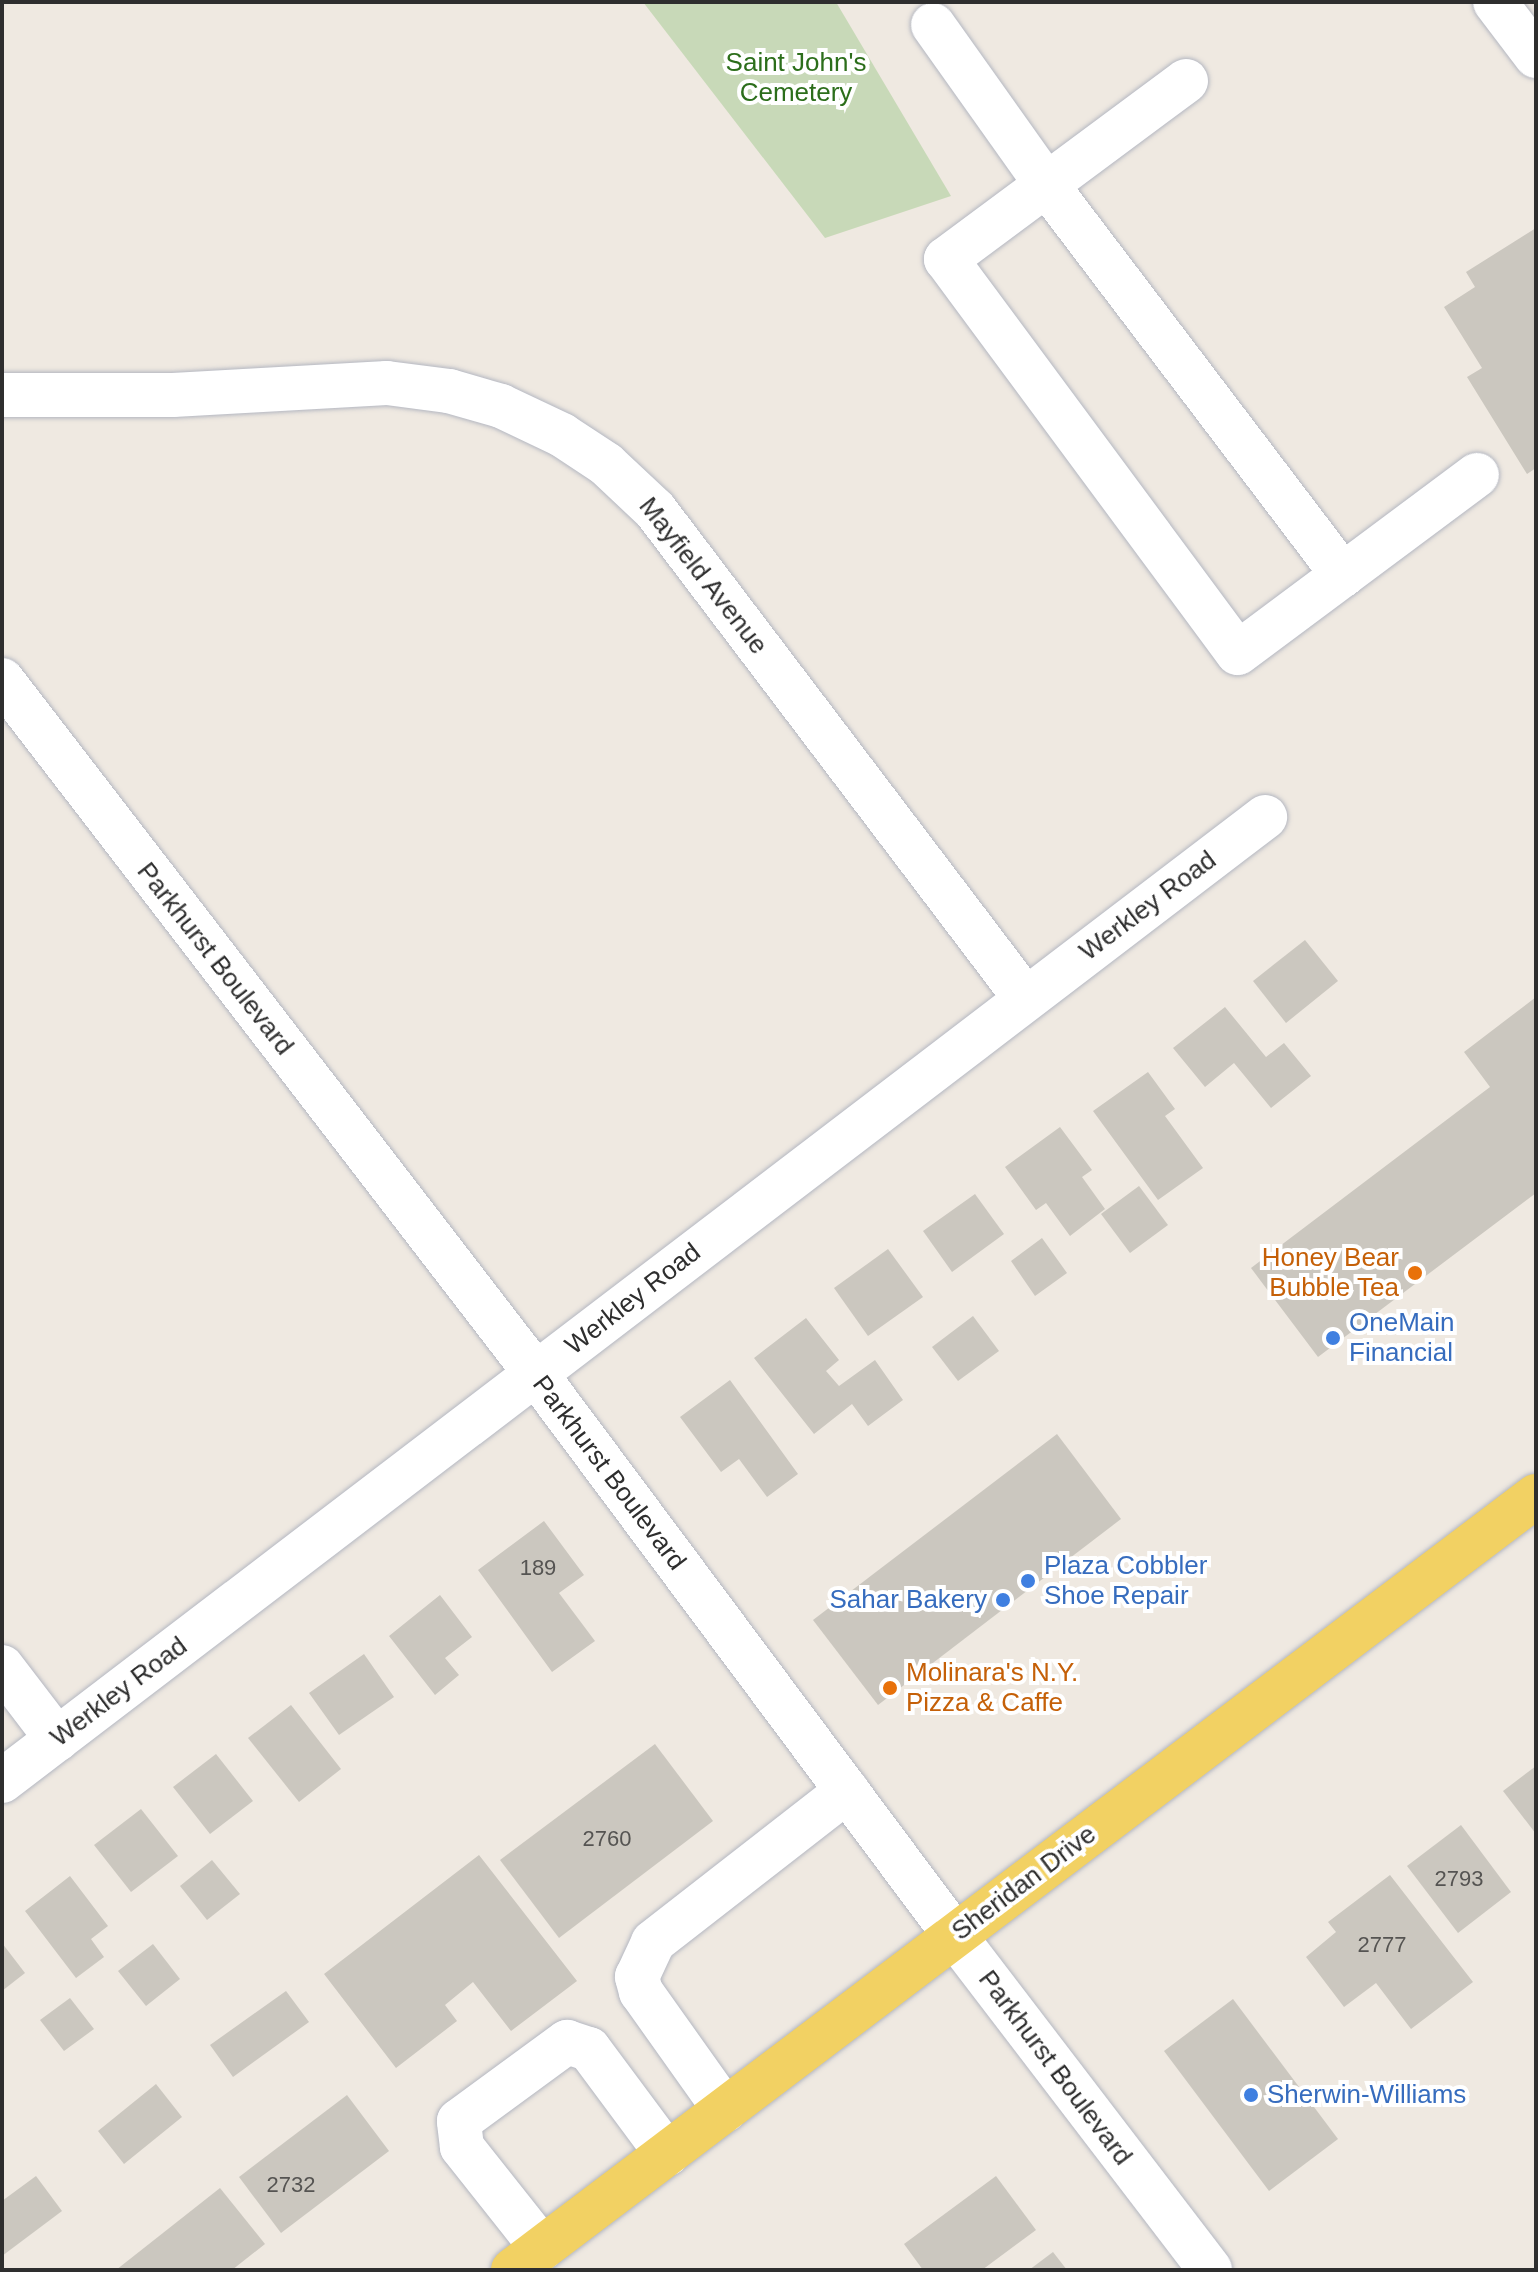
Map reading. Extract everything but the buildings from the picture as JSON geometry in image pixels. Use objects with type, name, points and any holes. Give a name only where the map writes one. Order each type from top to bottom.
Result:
[{"type":"main road","name":"Sheridan Drive","points":[[527,2259],[1536,1496]]},
{"type":"street","points":[[1495,2],[1536,56]]},
{"type":"street","points":[[933,25],[1046,184],[1343,575]]},
{"type":"street","points":[[1186,81],[946,259],[1238,653],[1477,475]]},
{"type":"street","name":"Mayfield Avenue","points":[[2,395],[173,395],[387,383],[449,391],[501,406],[562,435],[606,464],[655,510],[1025,998]]},
{"type":"street","name":"Parkhurst Boulevard","points":[[2,680],[536,1374],[955,1936],[1210,2270]]},
{"type":"street","name":"Werkley Road","points":[[2,1781],[1265,817]]},
{"type":"street","points":[[2,1667],[57,1739]]},
{"type":"street","points":[[725,2110],[641,1992],[637,1977],[653,1942],[847,1791]]},
{"type":"street","points":[[527,2259],[462,2147],[459,2121],[567,2042],[589,2049],[667,2154]]},
{"type":"green space","name":"Saint John's Cemetery","points":[[643,2],[836,2],[951,196],[825,238]]},
{"type":"place","name":"Honey Bear Bubble Tea","points":[[1415,1273]]},
{"type":"place","name":"OneMain Financial","points":[[1333,1338]]},
{"type":"place","name":"Plaza Cobbler Shoe Repair","points":[[1028,1581]]},
{"type":"place","name":"Sahar Bakery","points":[[1003,1600]]},
{"type":"place","name":"Molinara's N.Y. Pizza & Caffe","points":[[890,1688]]},
{"type":"place","name":"Sherwin-Williams","points":[[1251,2095]]}]
